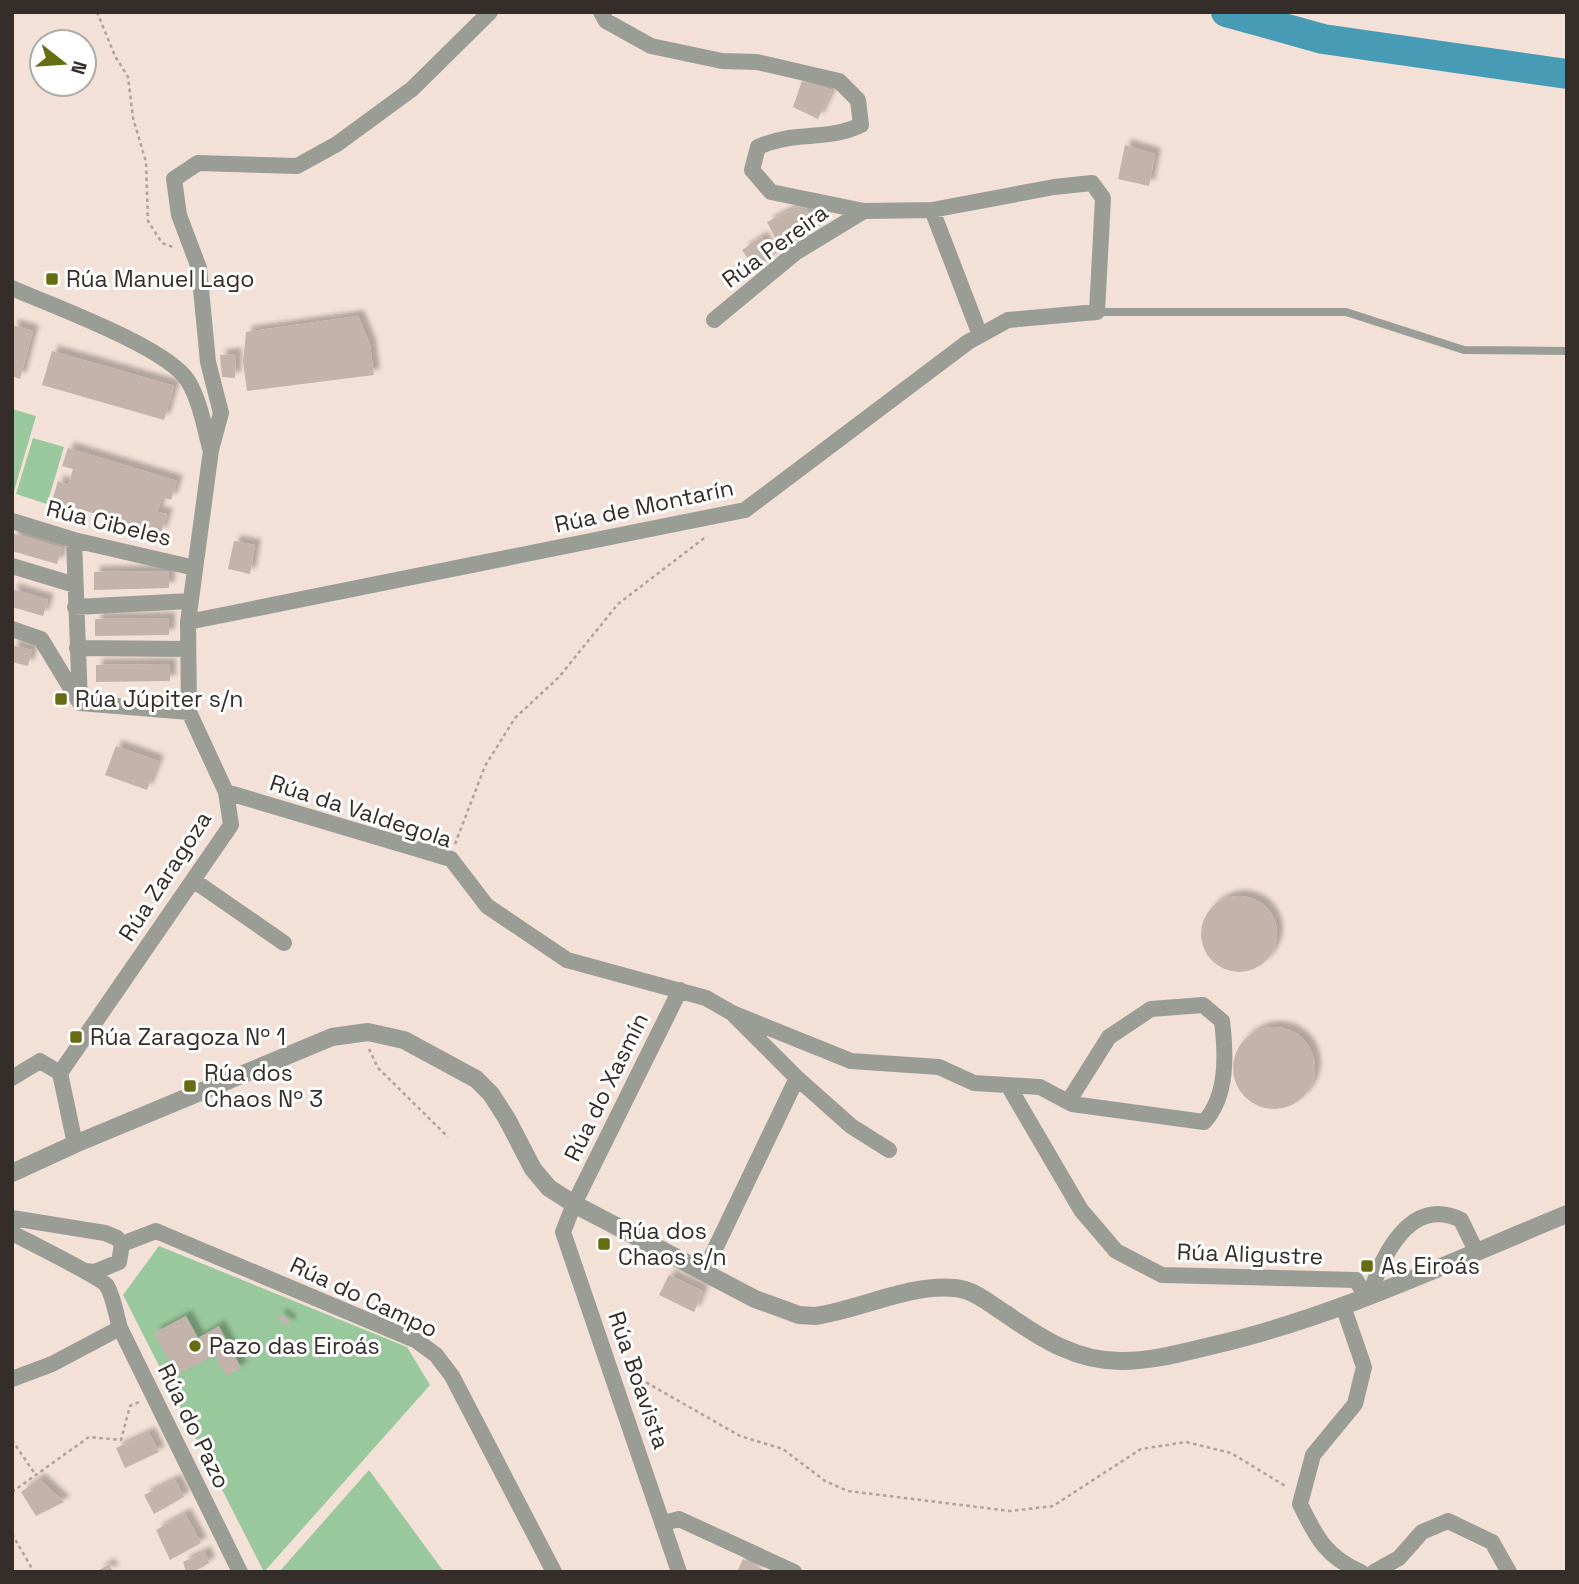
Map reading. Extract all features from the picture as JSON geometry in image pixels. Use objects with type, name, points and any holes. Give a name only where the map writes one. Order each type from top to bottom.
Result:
[{"type":"street","name":"Rúa Zaragoza","points":[[60,1073],[231,825],[226,792],[189,712],[190,601],[211,450],[221,413],[208,362],[199,268],[179,215],[174,179],[198,163],[297,166],[337,144],[412,89],[490,12]]},
{"type":"street","points":[[601,12],[606,21],[651,46],[722,61],[757,62],[839,81],[858,100],[861,125],[841,134],[781,136],[758,147],[752,170],[771,192],[864,211],[932,210],[1054,187],[1092,184],[1103,198],[1097,312]]},
{"type":"street","points":[[932,210],[980,335]]},
{"type":"street","name":"Rúa Pereira","points":[[713,320],[796,253],[864,211]]},
{"type":"street","points":[[12,288],[151,351],[180,370],[195,394],[211,450]]},
{"type":"street","name":"Rúa de Montarín","points":[[188,621],[745,510],[980,335],[1008,320],[1097,312]]},
{"type":"street","name":"Rúa Cibeles","points":[[12,522],[74,540],[195,568]]},
{"type":"street","points":[[74,540],[80,703]]},
{"type":"street","points":[[12,566],[75,585]]},
{"type":"street","points":[[75,607],[190,601]]},
{"type":"street","points":[[12,629],[41,639],[80,703]]},
{"type":"street","points":[[77,648],[188,649]]},
{"type":"street","points":[[80,703],[189,712]]},
{"type":"street","name":"Rúa da Valdegola","points":[[226,792],[451,859],[487,906],[567,960],[706,998],[732,1013],[797,1078],[851,1126],[889,1150]]},
{"type":"street","points":[[193,880],[284,943]]},
{"type":"street","name":"Rúa do Xasmín","points":[[573,1204],[680,990]]},
{"type":"street","points":[[732,1013],[851,1061],[939,1067],[974,1083],[1040,1087],[1068,1102],[1186,1122],[1204,1122],[1216,1110],[1226,1055],[1223,1021],[1203,1004],[1151,1009],[1109,1037],[1068,1102]]},
{"type":"street","points":[[12,1173],[331,1037],[360,1032],[383,1033],[404,1040],[476,1079],[491,1094],[508,1119],[533,1169],[550,1188],[573,1204],[755,1299],[799,1315],[835,1313],[921,1290],[956,1288],[978,1295],[1059,1348],[1095,1359],[1156,1359],[1256,1336],[1343,1306],[1567,1214]]},
{"type":"street","points":[[12,1078],[40,1061],[60,1073],[75,1144]]},
{"type":"street","points":[[704,1272],[797,1078]]},
{"type":"street","name":"Rúa Aligustre","points":[[1009,1087],[1081,1210],[1116,1251],[1163,1275],[1356,1280],[1368,1296]]},
{"type":"street","name":"Rúa Boavista","points":[[573,1204],[563,1232],[679,1572]]},
{"type":"street","points":[[1368,1296],[1377,1270],[1403,1231],[1426,1214],[1439,1213],[1461,1220],[1476,1251]]},
{"type":"street","points":[[12,1218],[105,1233],[117,1238],[122,1244],[110,1298]]},
{"type":"street","name":"Rúa do Campo","points":[[122,1244],[156,1231],[417,1341],[436,1355],[452,1376],[554,1572]]},
{"type":"street","name":"Rúa do Pazo","points":[[12,1233],[80,1271],[98,1278],[107,1286],[120,1328],[240,1572]]},
{"type":"street","points":[[80,1271],[95,1272],[119,1262]]},
{"type":"street","points":[[1343,1306],[1364,1367],[1354,1404],[1313,1455],[1300,1504],[1318,1540],[1340,1563],[1361,1572]]},
{"type":"street","points":[[12,1379],[52,1364],[120,1328]]},
{"type":"street","points":[[664,1523],[679,1519],[794,1572]]},
{"type":"street","points":[[1374,1572],[1399,1559],[1422,1532],[1448,1521],[1492,1542],[1509,1572]]},
{"type":"street","points":[[1496,1549],[1520,1572]]},
{"type":"lane","points":[[1097,312],[1346,312],[1464,350],[1567,351]]},
{"type":"path","points":[[97,12],[115,56],[128,78],[134,118],[146,162],[148,221],[162,243],[194,255]]},
{"type":"path","points":[[451,859],[485,766],[515,718],[559,677],[618,604],[711,532]]},
{"type":"path","points":[[360,1032],[378,1068],[415,1101],[448,1137]]},
{"type":"path","points":[[610,1367],[621,1367],[740,1436],[783,1449],[825,1482],[848,1492],[1010,1511],[1053,1506],[1141,1449],[1186,1442],[1231,1453],[1275,1482],[1303,1493]]},
{"type":"path","points":[[12,1492],[89,1437],[121,1440],[130,1406],[154,1395]]},
{"type":"path","points":[[12,1440],[36,1475]]},
{"type":"path","points":[[12,1534],[34,1572]]},
{"type":"green space","points":[[12,409],[36,416],[12,498]]},
{"type":"green space","points":[[33,438],[64,447],[47,504],[16,494]]},
{"type":"green space","points":[[159,1246],[407,1347],[430,1385],[264,1572],[123,1295]]},
{"type":"green space","points":[[369,1470],[444,1572],[279,1572]]},
{"type":"building","points":[[802,81],[832,90],[818,119],[793,107]]},
{"type":"building","points":[[1125,145],[1155,154],[1149,186],[1118,179]]},
{"type":"building","points":[[804,204],[817,229],[781,249],[767,222]]},
{"type":"building","points":[[762,237],[772,257],[755,269],[742,250]]},
{"type":"building","points":[[358,316],[370,345],[374,375],[247,391],[243,362],[246,332]]},
{"type":"building","points":[[12,325],[33,331],[20,379],[12,376]]},
{"type":"building","points":[[52,351],[174,386],[164,420],[42,385]]},
{"type":"building","points":[[236,354],[235,378],[222,377],[220,355]]},
{"type":"building","points":[[68,448],[177,481],[171,500],[162,497],[157,512],[167,514],[161,533],[52,501],[58,481],[68,485],[73,469],[62,466]]},
{"type":"building","points":[[12,533],[62,548],[57,564],[12,551]]},
{"type":"building","points":[[234,541],[255,545],[250,574],[228,569]]},
{"type":"building","points":[[169,571],[169,588],[94,590],[94,572]]},
{"type":"building","points":[[12,589],[48,600],[43,616],[12,607]]},
{"type":"building","points":[[169,618],[169,635],[95,636],[95,619]]},
{"type":"building","points":[[12,645],[32,650],[28,666],[12,662]]},
{"type":"building","points":[[170,664],[170,681],[96,682],[96,665]]},
{"type":"building","points":[[116,746],[158,761],[147,790],[105,775]]},
{"type":"building","points":[[1239,896],[1254,899],[1266,907],[1274,919],[1277,934],[1274,949],[1266,961],[1254,969],[1239,972],[1224,969],[1212,961],[1204,949],[1201,934],[1204,919],[1212,907],[1224,899]]},
{"type":"building","points":[[1274,1027],[1290,1030],[1303,1039],[1312,1052],[1315,1068],[1312,1084],[1303,1097],[1290,1106],[1274,1109],[1258,1106],[1245,1097],[1236,1084],[1233,1068],[1236,1052],[1245,1039],[1258,1030]]},
{"type":"building","points":[[669,1275],[703,1291],[694,1312],[659,1295]]},
{"type":"building","points":[[281,1314],[291,1322],[288,1326],[278,1319]]},
{"type":"building","name":"Pazo das Eiroás","points":[[186,1316],[198,1338],[219,1326],[241,1368],[226,1376],[215,1355],[177,1375],[154,1333]]},
{"type":"building","points":[[149,1433],[159,1452],[125,1468],[116,1448]]},
{"type":"building","points":[[39,1479],[64,1502],[36,1516],[21,1492]]},
{"type":"building","points":[[175,1480],[184,1497],[154,1514],[144,1495]]},
{"type":"building","points":[[185,1514],[201,1543],[170,1560],[156,1530]]},
{"type":"building","points":[[205,1552],[209,1563],[194,1572],[186,1572],[183,1562]]},
{"type":"building","points":[[743,1559],[768,1572],[737,1572]]},
{"type":"building","points":[[109,1564],[113,1572],[96,1572]]},
{"type":"waterway","points":[[1226,12],[1323,39],[1567,74]]},
{"type":"place","name":"Rúa Manuel Lago","points":[[52,279]]},
{"type":"place","name":"Rúa Júpiter s/n","points":[[61,699]]},
{"type":"place","name":"Rúa Zaragoza Nº 1","points":[[76,1037]]},
{"type":"place","name":"Rúa dos Chaos Nº 3","points":[[190,1086]]},
{"type":"place","name":"Rúa dos Chaos s/n","points":[[604,1244]]},
{"type":"place","name":"As Eiroás","points":[[1367,1266]]},
{"type":"place","name":"Pazo das Eiroás","points":[[195,1346]]}]
